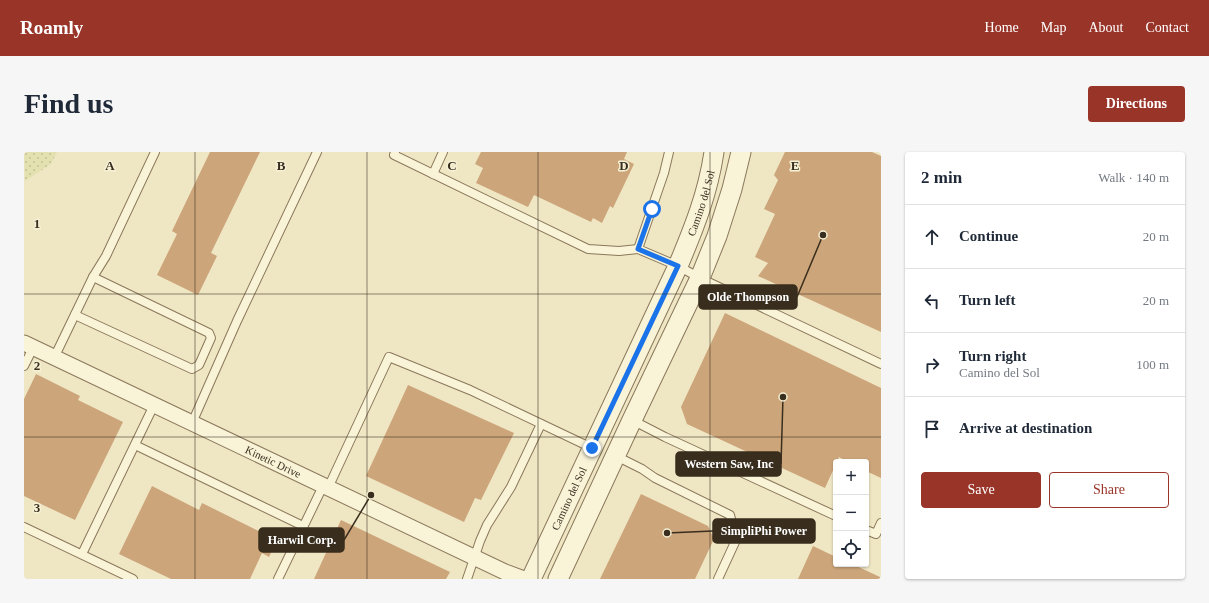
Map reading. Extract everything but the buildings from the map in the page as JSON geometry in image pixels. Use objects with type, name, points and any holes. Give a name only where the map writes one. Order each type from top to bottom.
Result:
[{"type":"street","name":"Camino del Sol","points":[[531,579],[678,266],[698,217],[710,177],[714,152]]},
{"type":"street","points":[[558,579],[700,278],[717,236],[732,189],[741,152]]},
{"type":"street","name":"Kinetic Drive","points":[[29,345],[474,558],[524,579]]},
{"type":"lane","points":[[54,358],[93,277],[106,256],[154,152]]},
{"type":"lane","points":[[192,423],[317,152]]},
{"type":"lane","points":[[395,152],[394,155],[588,249],[618,251],[638,249],[678,266],[700,278],[881,364]]},
{"type":"lane","points":[[433,174],[443,152]]},
{"type":"lane","points":[[638,249],[664,173],[669,152]]},
{"type":"lane","points":[[75,316],[192,369],[198,365],[211,338],[209,333],[93,277]]},
{"type":"lane","points":[[24,366],[29,345]]},
{"type":"lane","points":[[278,579],[303,526],[325,487],[389,357],[470,390],[592,448]]},
{"type":"lane","points":[[82,554],[154,405]]},
{"type":"lane","points":[[632,420],[665,437],[833,515]]},
{"type":"lane","points":[[467,579],[486,525],[511,487],[541,424]]},
{"type":"lane","points":[[135,445],[303,526]]},
{"type":"lane","points":[[616,456],[642,469],[654,478],[730,516],[736,540],[718,579]]},
{"type":"lane","points":[[868,531],[876,534],[881,523]]},
{"type":"lane","points":[[24,527],[134,579]]},
{"type":"shaded area","points":[[24,152],[57,152],[51,164],[25,181]]},
{"type":"place","name":"Olde Thompson","points":[[823,235]]},
{"type":"place","name":"Western Saw, Inc","points":[[783,397]]},
{"type":"place","name":"Harwil Corp.","points":[[371,495]]},
{"type":"place","name":"SimpliPhi Power","points":[[667,533]]},
{"type":"route","points":[[592,448],[678,266],[638,249],[652,209]]}]
